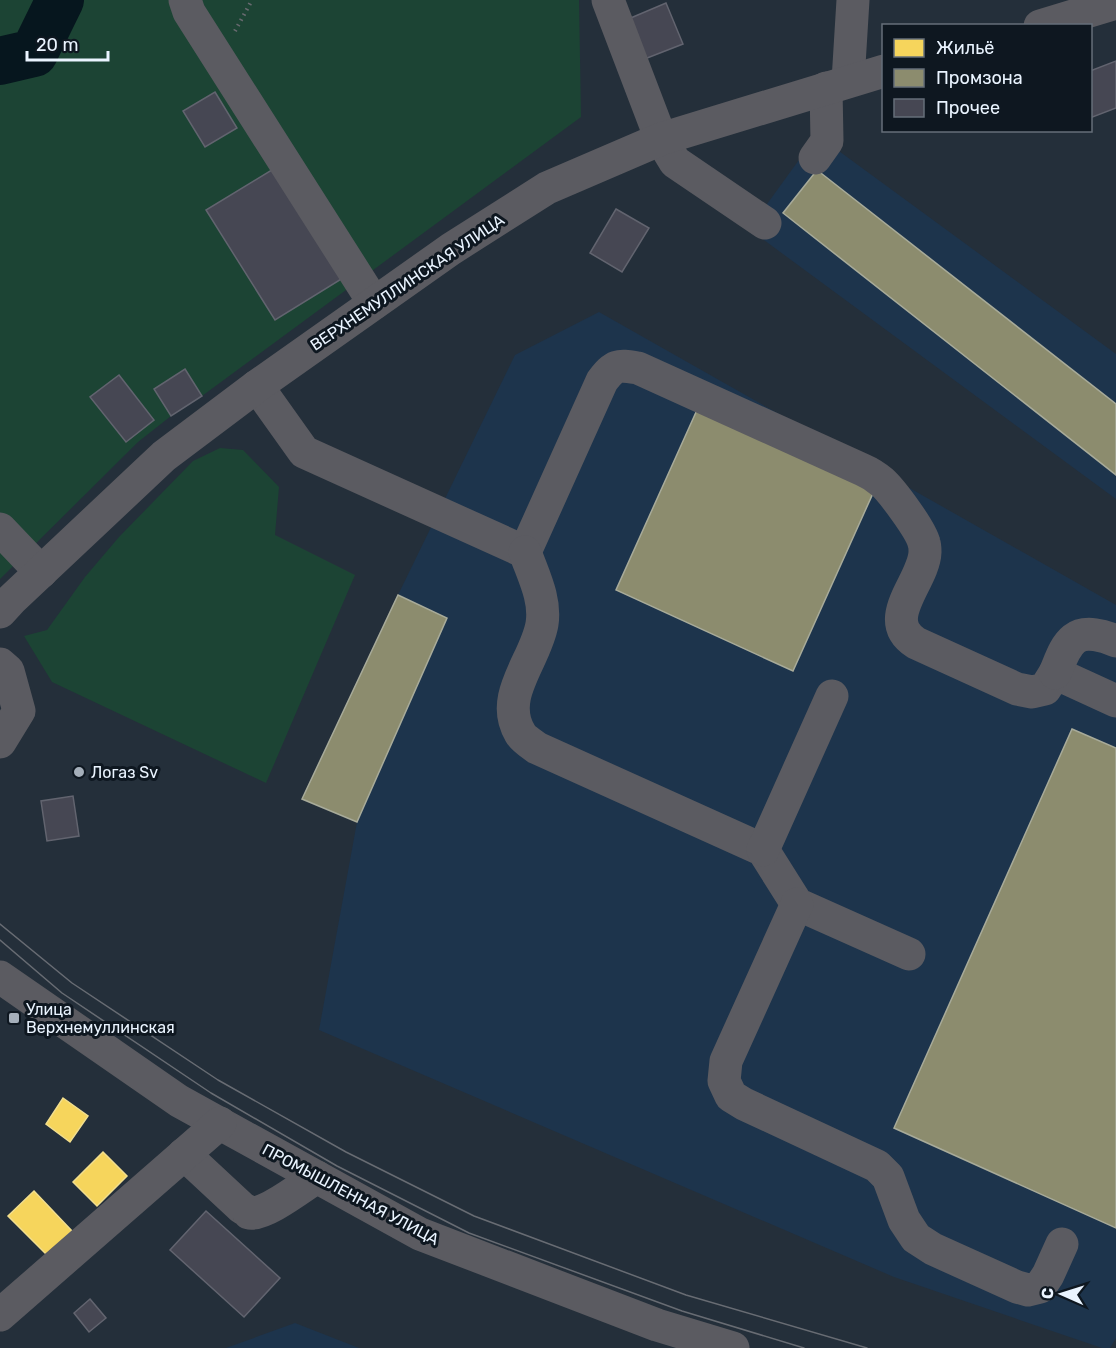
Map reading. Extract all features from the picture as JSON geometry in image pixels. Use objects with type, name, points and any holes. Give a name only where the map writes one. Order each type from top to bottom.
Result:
[{"type":"street","points":[[185,0],[189,12],[374,303]]},
{"type":"street","points":[[608,0],[661,139],[675,162],[765,223]]},
{"type":"street","points":[[815,158],[827,141],[853,0]]},
{"type":"street","points":[[1047,24],[1116,3]]},
{"type":"street","name":"ВЕРХНЕМУЛЛИНСКАЯ УЛИЦА","points":[[0,612],[164,456],[257,386],[451,249],[547,188],[661,139],[882,72]]},
{"type":"street","points":[[909,954],[797,904],[763,850],[537,748],[520,735],[514,718],[515,691],[537,642],[542,623],[543,605],[525,552],[602,381],[611,369],[622,365],[638,368],[876,476],[885,484],[918,529],[924,541],[925,555],[903,607],[901,624],[906,637],[916,643],[1017,689],[1032,692],[1046,688],[1065,651],[1075,638],[1091,634],[1116,641]]},
{"type":"street","points":[[257,386],[304,452],[525,552]]},
{"type":"street","points":[[0,529],[41,572]]},
{"type":"street","points":[[0,664],[8,671],[19,711],[0,742]]},
{"type":"street","points":[[1055,674],[1116,701]]},
{"type":"street","points":[[763,850],[832,696]]},
{"type":"street","points":[[797,904],[726,1061],[724,1081],[731,1096],[877,1166],[888,1177],[904,1220],[916,1238],[933,1249],[1017,1287],[1028,1290],[1040,1287],[1062,1244]]},
{"type":"street","name":"ПРОМЫШЛЕННАЯ УЛИЦА","points":[[0,977],[179,1101],[420,1234],[651,1337],[733,1348]]},
{"type":"street","points":[[0,1315],[220,1123]]},
{"type":"street","points":[[184,1154],[249,1212],[258,1213],[267,1209],[317,1177]]},
{"type":"path","points":[[231,39],[252,0]]},
{"type":"shaded area","points":[[817,135],[1116,354],[1116,499],[749,229]]},
{"type":"shaded area","points":[[599,312],[1116,605],[1116,1338],[1110,1348],[1102,1348],[894,1277],[319,1030],[357,822],[302,799],[515,355]]},
{"type":"shaded area","points":[[295,1323],[359,1348],[226,1348]]},
{"type":"green space","points":[[0,0],[579,0],[581,117],[138,442],[0,579]]},
{"type":"green space","points":[[220,448],[243,450],[279,487],[275,535],[355,575],[266,783],[52,682],[24,636],[47,630],[85,577],[119,537],[193,461]]},
{"type":"building: Жильё","points":[[63,1098],[88,1116],[70,1142],[46,1124]]},
{"type":"building: Жильё","points":[[103,1152],[127,1176],[97,1206],[73,1182]]},
{"type":"building: Жильё","points":[[34,1191],[72,1231],[47,1255],[8,1216]]},
{"type":"building: Промзона","points":[[817,170],[1116,404],[1116,475],[783,213]]},
{"type":"building: Промзона","points":[[697,410],[874,491],[793,671],[616,590]]},
{"type":"building: Промзона","points":[[398,595],[447,618],[357,822],[302,799]]},
{"type":"building: Промзона","points":[[1072,729],[1116,748],[1116,1228],[894,1128]]},
{"type":"building: Прочее","points":[[666,3],[683,44],[642,60],[626,20]]},
{"type":"building: Прочее","points":[[1116,61],[1116,108],[1092,117],[1092,70]]},
{"type":"building: Прочее","points":[[215,92],[237,128],[205,147],[183,111]]},
{"type":"building: Прочее","points":[[275,168],[343,278],[275,320],[206,210]]},
{"type":"building: Прочее","points":[[616,209],[649,228],[622,272],[590,253]]},
{"type":"building: Прочее","points":[[185,369],[202,396],[171,416],[154,389]]},
{"type":"building: Прочее","points":[[119,375],[154,420],[126,442],[90,397]]},
{"type":"building: Прочее","points":[[73,796],[79,836],[47,841],[41,801]]},
{"type":"building: Прочее","points":[[206,1211],[280,1278],[244,1317],[170,1250]]},
{"type":"building: Прочее","points":[[90,1299],[106,1318],[89,1332],[74,1313]]},
{"type":"waterway","points":[[0,61],[34,53],[60,0]]},
{"type":"tram line","points":[[0,924],[72,983],[218,1080],[346,1152],[474,1216],[686,1295],[867,1348]]},
{"type":"tram line","points":[[0,940],[62,993],[211,1093],[337,1166],[469,1233],[682,1311],[804,1348]]},
{"type":"place","name":"Логаз Sv","points":[[79,772]]},
{"type":"place","name":"Улица Верхнемуллинская","points":[[14,1018]]}]
